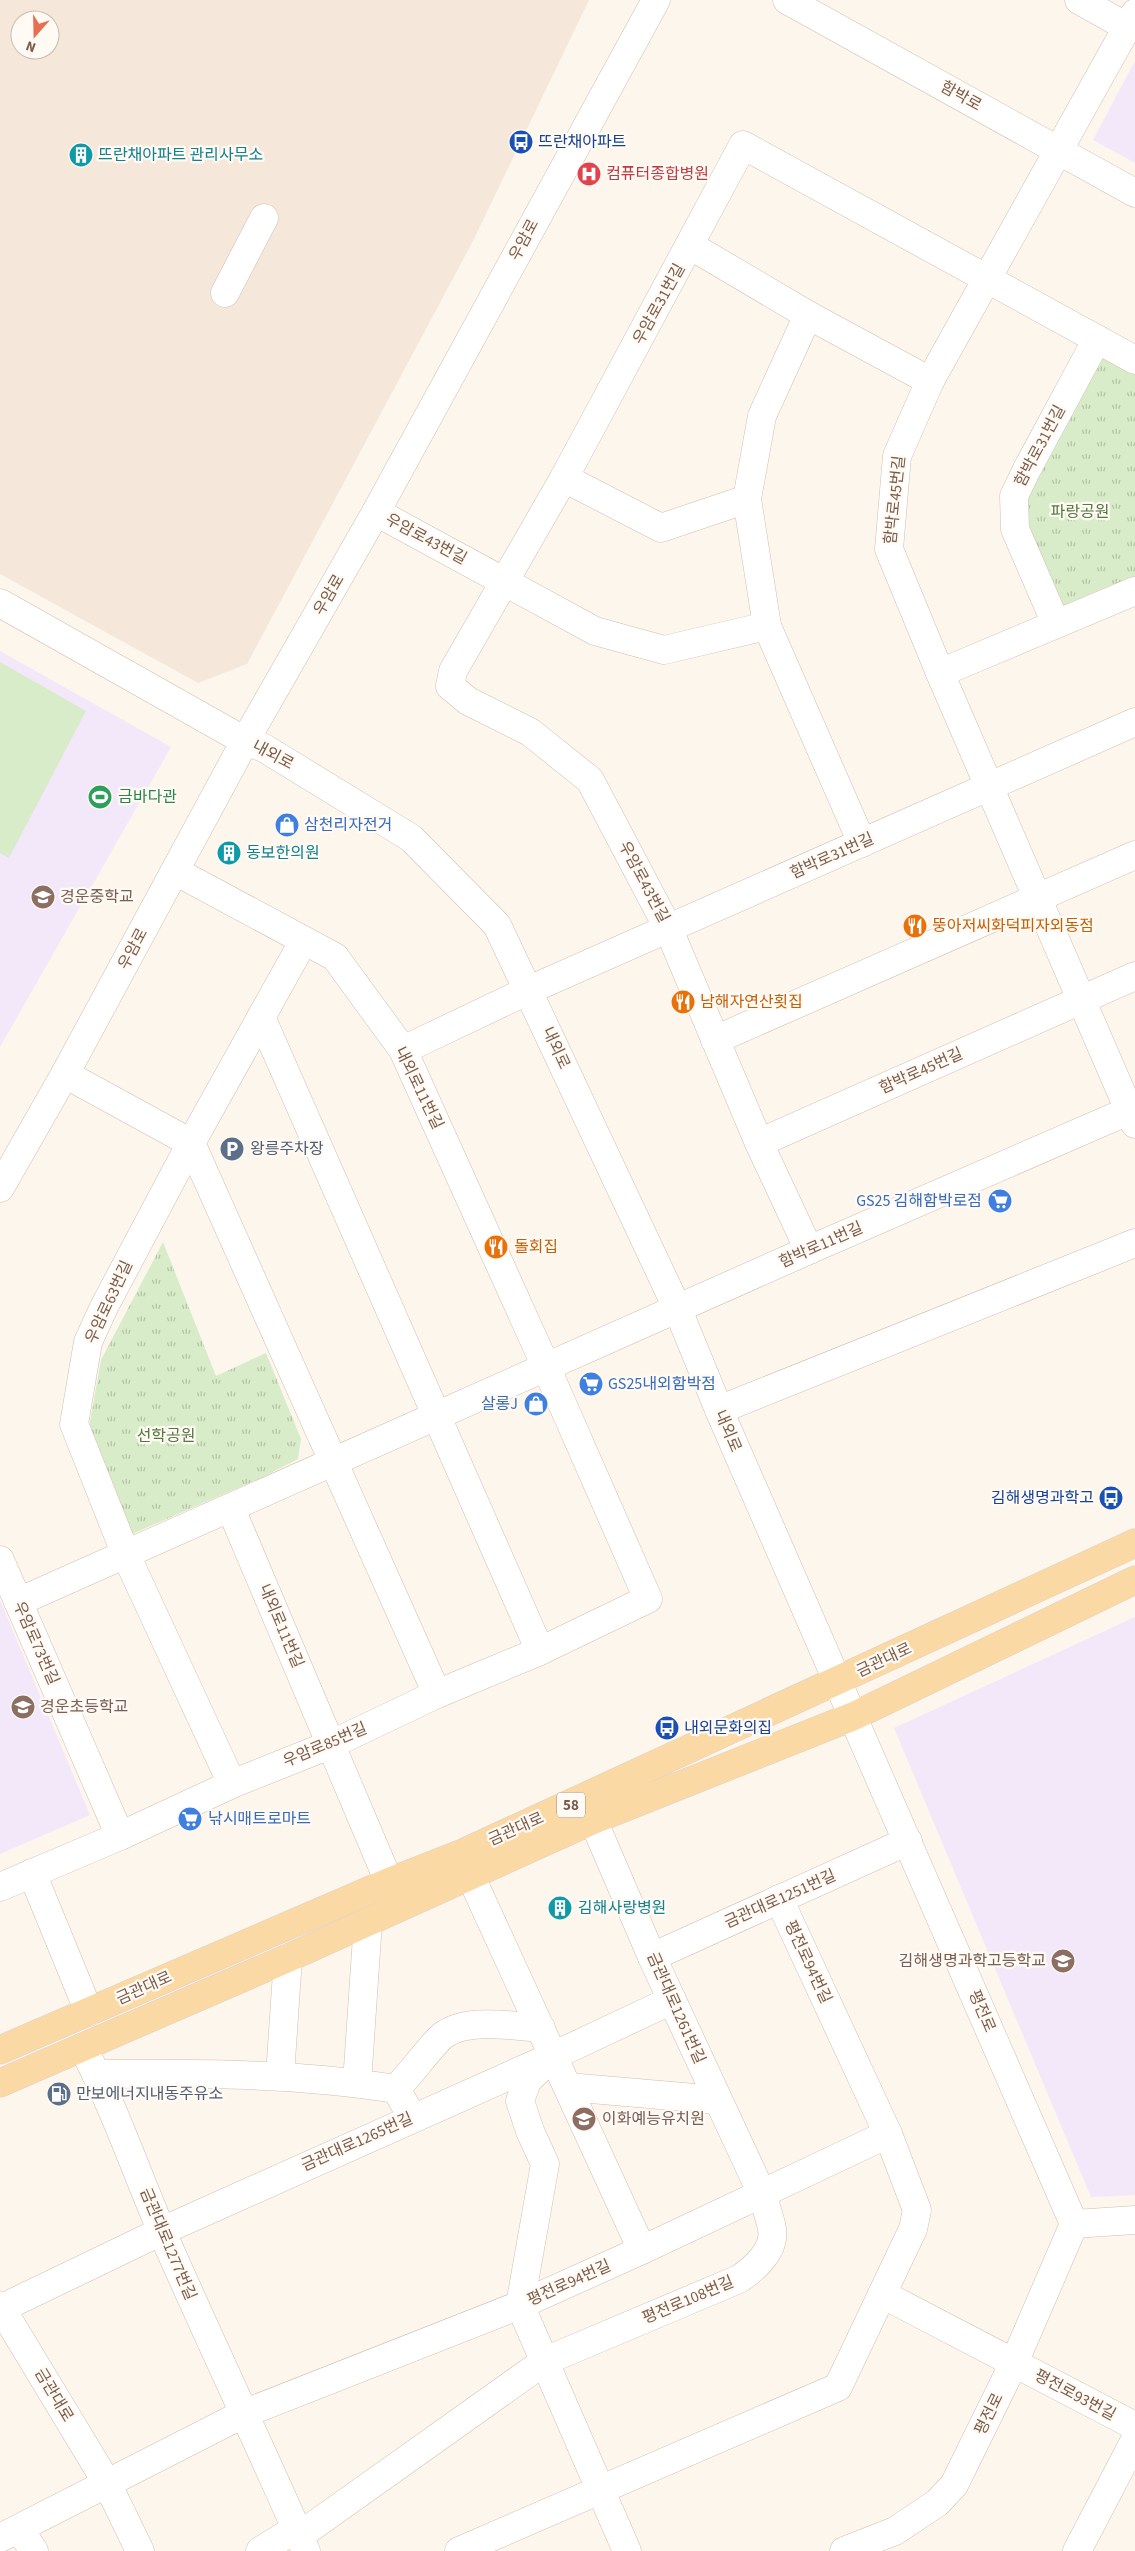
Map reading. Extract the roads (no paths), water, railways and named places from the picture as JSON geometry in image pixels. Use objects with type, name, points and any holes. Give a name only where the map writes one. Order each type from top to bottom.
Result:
[{"type":"main road","name":"금관대로","points":[[0,2050],[389,1882],[463,1853],[838,1682],[1135,1543]]},
{"type":"main road","name":"금관대로","points":[[0,2083],[471,1877],[593,1820],[854,1716],[1135,1580]]},
{"type":"street","name":"우암로","points":[[0,1188],[65,1074],[245,741],[376,512],[656,0]]},
{"type":"street","name":"함박로","points":[[787,0],[824,9],[1059,151],[1135,193]]},
{"type":"street","points":[[1078,0],[1131,20]]},
{"type":"street","name":"함박로45번길","points":[[1131,20],[930,381],[897,456],[889,549],[1037,898],[1133,1114]]},
{"type":"street","points":[[691,246],[743,145],[1135,360]]},
{"type":"street","points":[[225,293],[264,218]]},
{"type":"street","name":"우암로31번길","points":[[503,581],[564,478],[691,246],[808,315],[930,381]]},
{"type":"street","points":[[808,315],[762,416],[747,499],[767,626],[862,843]]},
{"type":"street","name":"함박로31번길","points":[[1056,624],[1015,529],[1014,496],[1098,339]]},
{"type":"street","points":[[564,478],[661,528],[747,499]]},
{"type":"street","name":"우암로43번길","points":[[376,512],[595,631],[664,650],[767,626]]},
{"type":"street","name":"우암로43번길","points":[[503,581],[452,671],[450,686],[468,701],[530,732],[590,780],[669,930],[760,1143],[810,1250]]},
{"type":"street","points":[[940,673],[1135,591]]},
{"type":"street","name":"내외로","points":[[0,603],[245,741],[264,748],[411,838],[497,925],[678,1310],[719,1410],[854,1716]]},
{"type":"street","name":"함박로31번길","points":[[403,1050],[529,990],[669,930],[1135,722]]},
{"type":"street","points":[[716,1040],[1135,855]]},
{"type":"street","name":"내외로11번길","points":[[175,871],[303,942],[335,957],[403,1050],[547,1368],[648,1599]]},
{"type":"street","name":"우암로63번길","points":[[126,1555],[74,1424],[88,1342],[191,1143],[303,942]]},
{"type":"street","name":"함박로45번길","points":[[760,1143],[1135,976]]},
{"type":"street","points":[[261,1017],[540,1651]]},
{"type":"street","points":[[65,1074],[191,1143],[332,1463],[437,1694]]},
{"type":"street","name":"함박로11번길","points":[[678,1310],[810,1250],[1133,1114]]},
{"type":"street","points":[[719,1410],[1135,1243]]},
{"type":"street","points":[[18,1602],[678,1310]]},
{"type":"street","name":"내외로11번길","points":[[231,1509],[389,1882]]},
{"type":"street","points":[[126,1555],[232,1784]]},
{"type":"street","name":"우암로73번길","points":[[0,1560],[120,1836]]},
{"type":"street","name":"우암로85번길","points":[[0,1887],[120,1836],[232,1784],[332,1744],[437,1694],[540,1651],[648,1599]]},
{"type":"street","name":"평전로","points":[[844,2551],[895,2531],[937,2503],[954,2485],[1014,2363],[1074,2224],[854,1716]]},
{"type":"street","name":"금관대로1261번길","points":[[593,1820],[652,1957],[762,2194]]},
{"type":"street","name":"금관대로1251번길","points":[[652,1957],[908,1841]]},
{"type":"street","points":[[32,1873],[90,2012]]},
{"type":"street","points":[[471,1877],[642,2250]]},
{"type":"street","name":"평전로94번길","points":[[599,2490],[838,2387],[917,2219],[917,2210],[888,2134],[779,1899]]},
{"type":"street","points":[[357,2083],[368,1922]]},
{"type":"street","points":[[280,2075],[288,1958]]},
{"type":"street","name":"금관대로1265번길","points":[[0,2308],[412,2117],[553,2056],[672,2000]]},
{"type":"street","points":[[396,2089],[441,2037],[469,2024],[540,2028]]},
{"type":"street","name":"금관대로1277번길","points":[[83,2048],[96,2074],[162,2232],[301,2539]]},
{"type":"street","points":[[553,2056],[527,2081],[520,2101],[530,2131],[545,2164],[520,2305],[627,2551]]},
{"type":"street","points":[[96,2074],[280,2075],[396,2089]]},
{"type":"street","points":[[568,2087],[718,2100]]},
{"type":"street","points":[[396,2089],[412,2117]]},
{"type":"street","name":"평전로94번길","points":[[243,2414],[520,2305],[642,2250],[888,2134]]},
{"type":"street","name":"평전로108번길","points":[[260,2551],[301,2539],[545,2361],[739,2279],[755,2268],[767,2251],[773,2231],[762,2194]]},
{"type":"street","points":[[1074,2224],[1135,2220]]},
{"type":"street","points":[[882,2294],[1014,2363]]},
{"type":"street","name":"금관대로","points":[[0,2308],[108,2483],[140,2551]]},
{"type":"street","name":"평전로93번길","points":[[1014,2363],[1135,2426]]},
{"type":"street","points":[[34,2551],[10,2534],[243,2414]]},
{"type":"street","points":[[1077,2551],[1135,2440]]},
{"type":"street","points":[[458,2551],[599,2490]]},
{"type":"place","name":"뜨란채아파트","points":[[521,142]]},
{"type":"place","name":"뜨란채아파트 관리사무소","points":[[81,155]]},
{"type":"place","name":"컴퓨터종합병원","points":[[589,174]]},
{"type":"place","name":"금바다관","points":[[100,797]]},
{"type":"place","name":"삼천리자전거","points":[[287,825]]},
{"type":"place","name":"동보한의원","points":[[229,853]]},
{"type":"place","name":"경운중학교","points":[[43,897]]},
{"type":"place","name":"뚱아저씨화덕피자외동점","points":[[915,926]]},
{"type":"place","name":"남해자연산횟집","points":[[683,1002]]},
{"type":"place","name":"왕릉주차장","points":[[232,1149]]},
{"type":"place","name":"GS25 김해함박로점","points":[[1000,1201]]},
{"type":"place","name":"돌회집","points":[[496,1247]]},
{"type":"place","name":"GS25내외함박점","points":[[591,1384]]},
{"type":"place","name":"살롱J","points":[[536,1404]]},
{"type":"place","name":"김해생명과학고","points":[[1111,1498]]},
{"type":"place","name":"경운초등학교","points":[[23,1707]]},
{"type":"place","name":"내외문화의집","points":[[667,1728]]},
{"type":"place","name":"낚시매트로마트","points":[[190,1819]]},
{"type":"place","name":"김해사랑병원","points":[[560,1908]]},
{"type":"place","name":"김해생명과학고등학교","points":[[1063,1961]]},
{"type":"place","name":"만보에너지내동주유소","points":[[59,2094]]},
{"type":"place","name":"이화예능유치원","points":[[584,2119]]},
{"type":"park label","name":"파랑공원","points":[[1080,512]]},
{"type":"park label","name":"선학공원","points":[[166,1436]]}]
